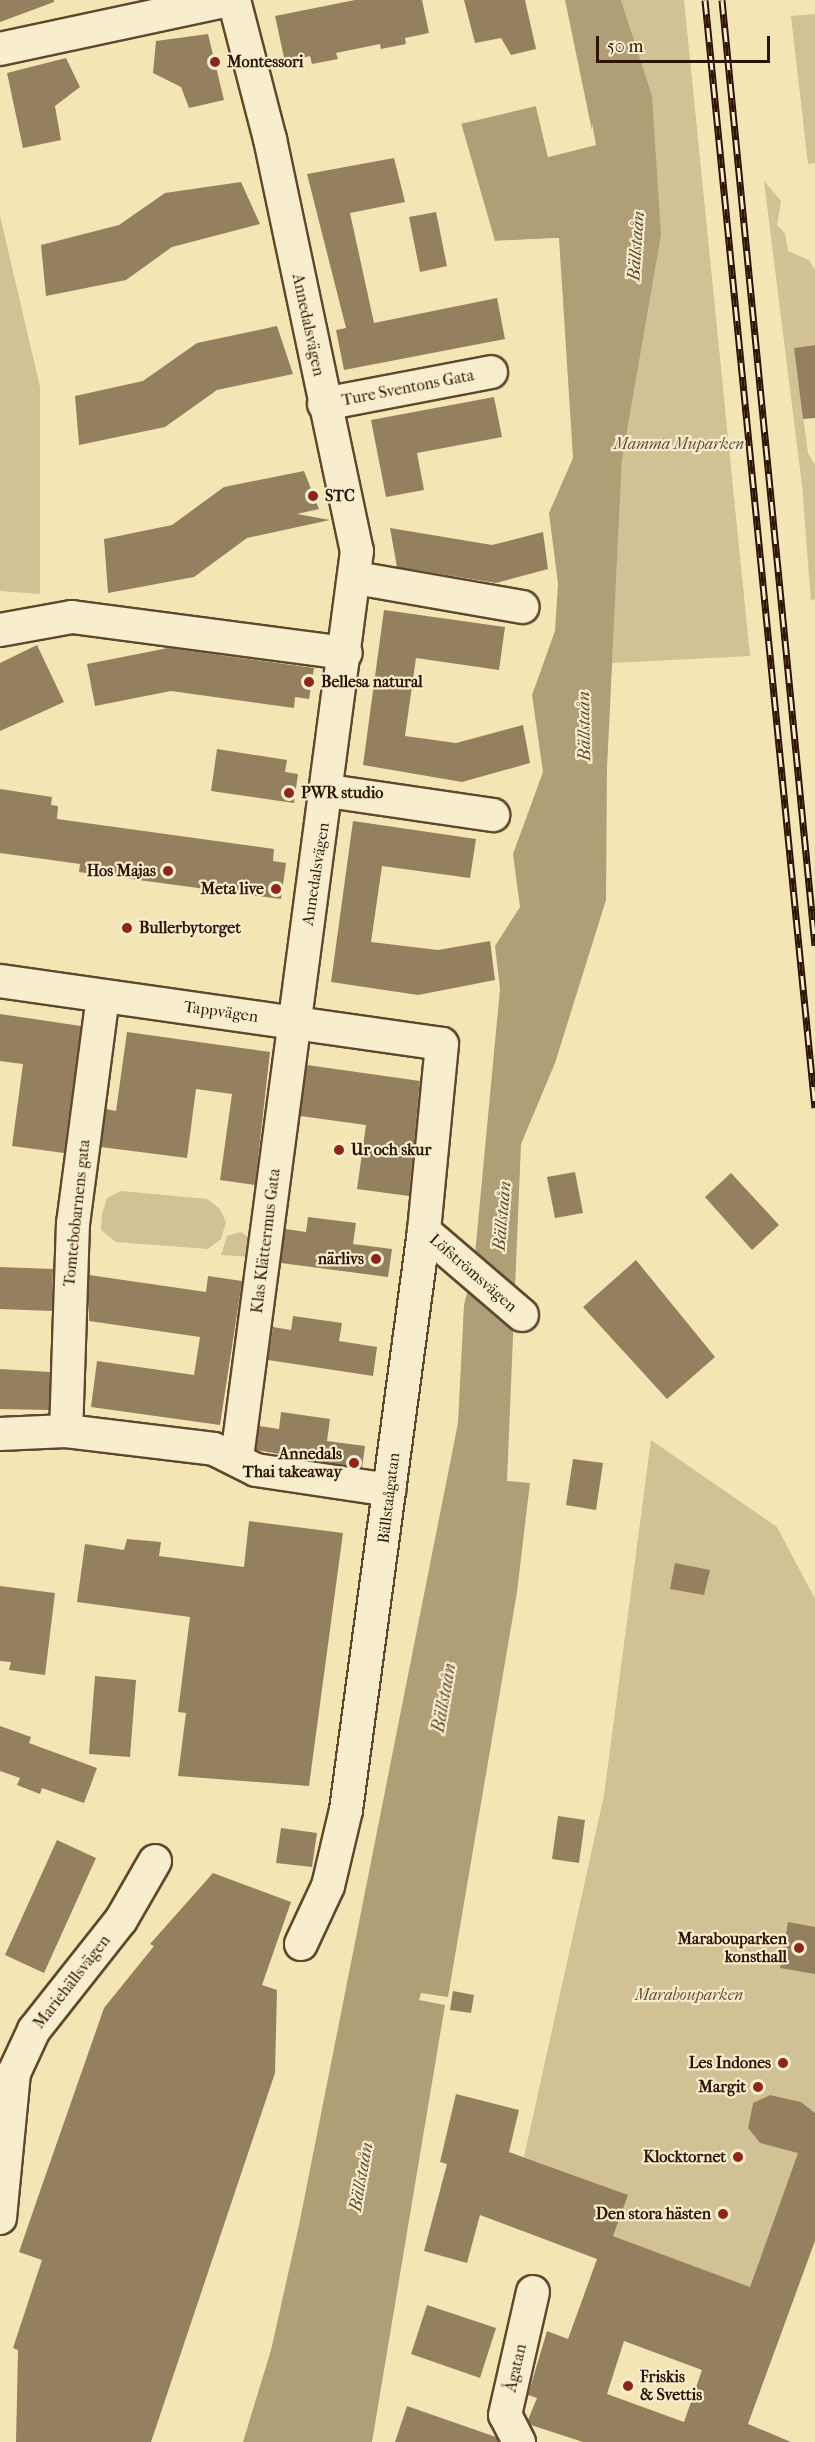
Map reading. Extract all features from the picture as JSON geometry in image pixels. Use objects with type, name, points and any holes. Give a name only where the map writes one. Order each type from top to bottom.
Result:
[{"type":"street","points":[[0,49],[228,0]]},
{"type":"street","name":"Annedalsvägen","points":[[234,0],[270,139],[324,404],[357,551],[356,578],[328,791],[294,1023]]},
{"type":"street","name":"Ture Sventons Gata","points":[[324,404],[492,372]]},
{"type":"street","points":[[356,578],[523,607]]},
{"type":"street","points":[[0,630],[72,616],[346,653]]},
{"type":"street","points":[[328,791],[493,815]]},
{"type":"street","name":"Tappvägen","points":[[0,981],[442,1044]]},
{"type":"street","name":"Tomtebobarnens gata","points":[[66,1431],[73,1223],[103,996]]},
{"type":"street","name":"Klas Klättermus Gata","points":[[237,1458],[294,1023]]},
{"type":"street","name":"Bällstaågatan","points":[[301,1944],[328,1886],[346,1810],[424,1231],[442,1044]]},
{"type":"street","name":"Löfströmsvägen","points":[[424,1231],[522,1315]]},
{"type":"street","points":[[0,1434],[66,1431],[214,1449],[237,1458],[256,1470],[390,1490]]},
{"type":"street","name":"Mariehällsvägen","points":[[0,2218],[14,2073],[34,2030],[121,1920],[154,1861]]},
{"type":"street","name":"Ågatan","points":[[519,2442],[505,2415],[533,2292]]},
{"type":"green space","name":"Mamma Muparken","points":[[621,0],[684,0],[750,656],[612,663],[622,459],[627,20]]},
{"type":"green space","points":[[815,14],[815,163],[808,164],[791,16]]},
{"type":"green space","points":[[764,181],[781,201],[777,225],[785,233],[788,251],[809,260],[815,270],[815,345],[794,348],[808,453],[815,465],[815,599],[811,601],[802,485]]},
{"type":"green space","points":[[0,216],[40,387],[40,594],[0,591]]},
{"type":"green space","points":[[121,1191],[207,1199],[220,1209],[226,1222],[221,1239],[208,1249],[116,1242],[101,1230],[102,1214],[107,1198]]},
{"type":"green space","points":[[241,1232],[250,1238],[252,1257],[221,1255],[227,1236]]},
{"type":"green space","name":"Marabouparken","points":[[651,1440],[777,1527],[815,1599],[815,2113],[801,2102],[770,2095],[753,2103],[748,2128],[760,2143],[799,2151],[750,2287],[613,2236],[627,2195],[524,2157],[604,1795]]},
{"type":"water","name":"Bällstaån","points":[[565,0],[621,0],[652,96],[661,235],[622,459],[607,768],[606,900],[555,1063],[521,1144],[507,1481],[530,1483],[517,1592],[448,1997],[421,1993],[419,2000],[445,2005],[372,2442],[243,2442],[271,2350],[299,2225],[458,1423],[464,1305],[474,1265],[500,989],[495,946],[520,907],[513,854],[543,772],[532,695],[555,631],[558,584],[549,513],[573,458],[559,238],[495,241],[461,123],[536,106],[548,157],[595,145]]},
{"type":"pier","points":[[537,103],[550,153],[592,143],[592,123],[596,145],[548,157],[536,106],[461,124],[494,241],[559,238],[559,270],[556,241],[492,243],[458,124]]},
{"type":"building","points":[[0,0],[54,0],[54,2],[0,22]]},
{"type":"building","points":[[355,0],[422,0],[429,33],[405,38],[406,44],[381,49],[380,44],[336,53],[338,59],[312,64],[310,56],[285,62],[275,16]]},
{"type":"building","points":[[464,0],[525,0],[536,49],[511,55],[501,38],[475,43]]},
{"type":"building","points":[[208,34],[224,100],[189,108],[181,87],[153,73],[156,41]]},
{"type":"building","points":[[66,58],[80,87],[55,106],[61,140],[23,148],[7,73]]},
{"type":"building","points":[[394,158],[405,202],[350,213],[374,323],[497,298],[505,339],[344,370],[336,330],[346,328],[307,174]]},
{"type":"building","points":[[241,182],[260,224],[172,247],[126,280],[46,296],[41,245],[119,225],[165,193]]},
{"type":"building","points":[[436,212],[447,266],[420,272],[409,217]]},
{"type":"building","points":[[277,326],[293,374],[217,390],[165,427],[79,445],[75,396],[143,381],[197,343]]},
{"type":"building","points":[[815,345],[815,418],[803,419],[794,348]]},
{"type":"building","points":[[494,397],[502,437],[417,453],[424,490],[386,497],[371,420]]},
{"type":"building","points":[[304,471],[319,509],[297,514],[330,520],[247,538],[194,577],[108,593],[104,539],[172,525],[224,487]]},
{"type":"building","points":[[390,528],[492,545],[543,532],[548,569],[496,583],[397,567]]},
{"type":"building","points":[[384,610],[505,627],[499,670],[416,658],[405,736],[456,743],[523,725],[530,763],[462,782],[363,765]]},
{"type":"building","points":[[37,645],[64,702],[0,731],[0,663]]},
{"type":"building","points":[[168,648],[314,668],[309,699],[295,697],[294,708],[171,691],[95,706],[87,664]]},
{"type":"building","points":[[217,749],[287,760],[285,772],[298,774],[294,803],[211,791]]},
{"type":"building","points":[[0,789],[52,797],[51,805],[58,806],[57,819],[274,849],[273,861],[286,863],[281,899],[79,872],[80,864],[0,853]]},
{"type":"building","points":[[353,821],[476,839],[470,878],[382,866],[371,942],[438,950],[490,941],[495,980],[418,995],[331,982]]},
{"type":"building","points":[[0,1014],[81,1026],[64,1153],[12,1146],[23,1064],[0,1061]]},
{"type":"building","points":[[127,1032],[270,1052],[255,1185],[220,1180],[232,1094],[196,1089],[187,1158],[101,1147],[106,1109],[116,1111]]},
{"type":"building","points":[[307,1065],[420,1081],[409,1196],[357,1189],[366,1125],[300,1116]]},
{"type":"building","points":[[575,1172],[583,1213],[555,1218],[547,1177]]},
{"type":"building","points":[[731,1173],[779,1225],[752,1250],[705,1197]]},
{"type":"building","points":[[308,1217],[356,1223],[353,1244],[392,1249],[388,1277],[281,1263],[285,1229],[306,1232]]},
{"type":"building","points":[[636,1260],[715,1357],[667,1399],[583,1307]]},
{"type":"building","points":[[0,1267],[53,1269],[52,1311],[0,1309]]},
{"type":"building","points":[[89,1275],[206,1292],[208,1276],[242,1281],[220,1425],[91,1407],[97,1361],[194,1375],[200,1337],[89,1321]]},
{"type":"building","points":[[293,1316],[342,1323],[339,1341],[377,1347],[373,1376],[268,1360],[273,1327],[291,1330]]},
{"type":"building","points":[[0,1369],[50,1372],[49,1410],[0,1409]]},
{"type":"building","points":[[281,1412],[330,1419],[327,1441],[365,1446],[362,1468],[256,1450],[259,1426],[279,1429]]},
{"type":"building","points":[[573,1459],[603,1463],[596,1510],[566,1505]]},
{"type":"building","points":[[249,1521],[343,1533],[309,1786],[178,1776],[186,1713],[178,1712],[190,1617],[77,1602],[85,1544],[124,1550],[127,1539],[161,1542],[159,1556],[244,1567]]},
{"type":"building","points":[[675,1563],[710,1570],[704,1595],[670,1589]]},
{"type":"building","points":[[0,1586],[55,1593],[45,1675],[9,1670],[11,1662],[0,1661]]},
{"type":"building","points":[[95,1676],[136,1680],[130,1757],[89,1754]]},
{"type":"building","points":[[0,1726],[31,1737],[29,1743],[97,1768],[84,1803],[42,1788],[40,1794],[17,1785],[20,1778],[0,1771]]},
{"type":"building","points":[[558,1816],[585,1820],[579,1863],[552,1859]]},
{"type":"building","points":[[281,1828],[317,1833],[312,1867],[276,1863]]},
{"type":"building","points":[[57,1840],[96,1858],[44,1973],[5,1955]]},
{"type":"building","points":[[213,1873],[291,1902],[262,1985],[277,1990],[275,2073],[151,2442],[16,2442],[18,2350],[13,2348],[42,2260],[19,2252],[39,2194],[104,2008],[154,1946],[150,1944]]},
{"type":"building","name":"Marabouparken konsthall","points":[[788,1922],[815,1927],[815,1974],[780,1968]]},
{"type":"building","points":[[453,1991],[474,1995],[471,2013],[450,2010]]},
{"type":"building","points":[[456,2094],[519,2110],[509,2152],[628,2195],[613,2236],[750,2287],[798,2153],[760,2143],[748,2128],[753,2103],[770,2095],[801,2102],[815,2113],[815,2241],[748,2424],[791,2442],[583,2442],[531,2425],[528,2420],[537,2398],[528,2395],[547,2331],[568,2339],[597,2259],[480,2215],[467,2263],[424,2251],[447,2164],[440,2162]],"holes":[[[624,2341],[702,2370],[684,2422],[607,2394]]]},
{"type":"building","points":[[427,2305],[496,2328],[480,2378],[411,2354]]},
{"type":"building","points":[[407,2406],[496,2437],[499,2442],[395,2442]]},
{"type":"railway","points":[[705,0],[815,1108]]},
{"type":"railway","points":[[722,0],[815,945]]},
{"type":"place","name":"Montessori","points":[[215,62]]},
{"type":"place","name":"STC","points":[[313,496]]},
{"type":"place","name":"Bellesa natural","points":[[309,682]]},
{"type":"place","name":"PWR studio","points":[[289,793]]},
{"type":"place","name":"Hos Majas","points":[[168,871]]},
{"type":"place","name":"Meta live","points":[[276,889]]},
{"type":"place","name":"Bullerbytorget","points":[[127,928]]},
{"type":"place","name":"Ur och skur","points":[[339,1150]]},
{"type":"place","name":"närlivs","points":[[376,1259]]},
{"type":"place","name":"Annedals Thai takeaway","points":[[354,1463]]},
{"type":"place","name":"Marabouparken konsthall","points":[[799,1948]]},
{"type":"place","name":"Les Indones","points":[[783,2063]]},
{"type":"place","name":"Margit","points":[[758,2087]]},
{"type":"place","name":"Klocktornet","points":[[738,2157]]},
{"type":"place","name":"Den stora hästen","points":[[723,2214]]},
{"type":"place","name":"Friskis & Svettis","points":[[628,2386]]}]
